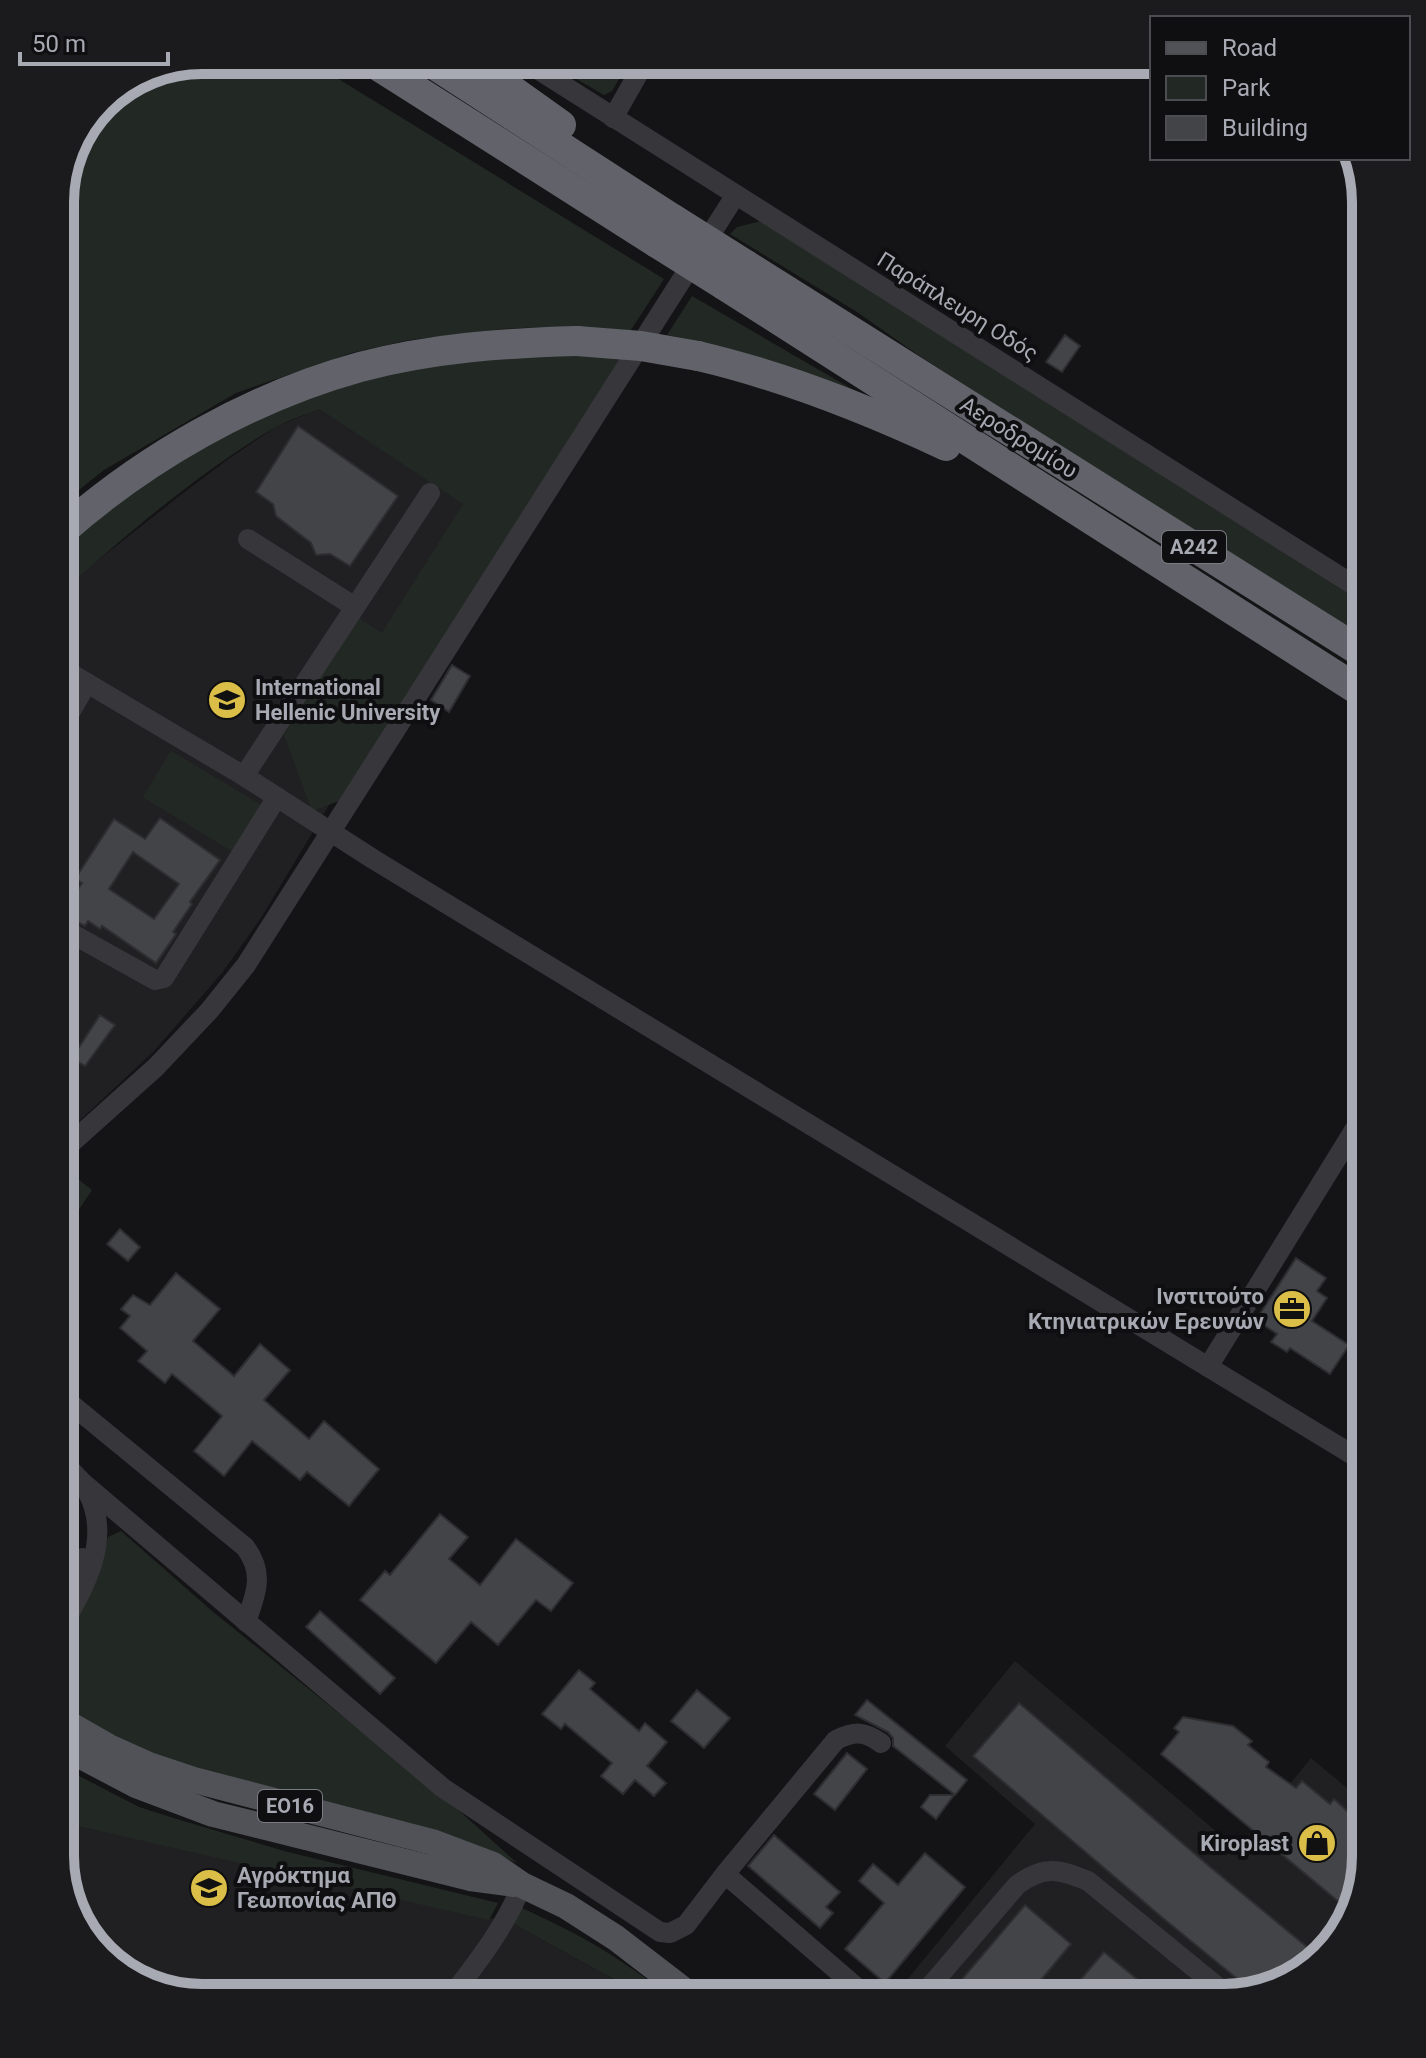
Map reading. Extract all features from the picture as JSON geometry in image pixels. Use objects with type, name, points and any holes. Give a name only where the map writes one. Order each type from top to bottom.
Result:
[{"type":"highway","points":[[393,74],[665,231]]},
{"type":"highway","points":[[446,74],[665,231]]},
{"type":"highway","points":[[489,74],[615,166],[665,231]]},
{"type":"highway","name":"Αεροδρομίου","points":[[665,231],[1352,647]]},
{"type":"highway","points":[[735,275],[1043,491]]},
{"type":"highway","points":[[74,522],[134,475],[194,437],[310,383],[361,367],[501,343],[577,341],[641,346],[746,367],[818,391],[926,436],[1043,491]]},
{"type":"highway","name":"Αεροδρομίου","points":[[1043,491],[1352,686]]},
{"type":"main road","name":"ΕΟ16","points":[[74,1727],[149,1765],[235,1792],[432,1842],[493,1865],[616,1938],[676,1984]]},
{"type":"main road","name":"ΕΟ16","points":[[74,1752],[136,1785],[213,1814],[470,1878],[522,1885]]},
{"type":"street","name":"Παράπλευρη Οδός","points":[[545,74],[1352,584]]},
{"type":"street","points":[[613,118],[638,74]]},
{"type":"street","points":[[74,1140],[156,1067],[209,1011],[246,965],[735,196]]},
{"type":"street","points":[[244,776],[430,493]]},
{"type":"street","points":[[248,539],[355,607]]},
{"type":"street","points":[[74,675],[244,776],[1352,1454]]},
{"type":"street","points":[[74,706],[87,683]]},
{"type":"street","points":[[74,935],[151,978],[164,978],[277,797]]},
{"type":"street","points":[[1208,1367],[1352,1134]]},
{"type":"street","points":[[74,1407],[245,1547],[252,1556],[258,1577],[258,1590],[246,1622]]},
{"type":"street","points":[[74,1474],[443,1788],[660,1932],[680,1930],[836,1740],[853,1732],[869,1734],[881,1743]]},
{"type":"street","points":[[74,1573],[89,1536],[90,1519],[83,1483]]},
{"type":"street","points":[[74,1605],[91,1569],[98,1541],[97,1513],[83,1483]]},
{"type":"street","points":[[932,1984],[1017,1885],[1031,1875],[1048,1870],[1068,1873],[1088,1881],[1214,1984]]},
{"type":"street","points":[[725,1874],[853,1984]]},
{"type":"street","points":[[461,1984],[501,1929],[522,1885]]},
{"type":"shaded area","name":"International Hellenic University","points":[[561,380],[329,805],[261,918],[222,973],[154,1051],[74,1126],[74,582],[227,460],[277,426],[320,409]]},
{"type":"shaded area","points":[[1015,1661],[1237,1849],[1311,1758],[1352,1792],[1351,1873],[1342,1905],[1326,1934],[1302,1958],[1273,1974],[1241,1983],[904,1984],[1035,1824],[945,1746]]},
{"type":"shaded area","name":"Αγρόκτημα Γεωπονίας ΑΠΘ","points":[[74,1825],[512,1923],[622,1984],[177,1982],[145,1971],[131,1962],[106,1940],[91,1920],[75,1873]]},
{"type":"green space","points":[[202,74],[332,75],[664,279],[629,333],[541,327],[502,329],[409,340],[351,353],[236,393],[104,470],[74,494],[74,193],[78,169],[87,145],[100,124],[138,91],[161,81]]},
{"type":"green space","points":[[568,74],[622,74],[612,91],[604,95]]},
{"type":"green space","points":[[761,221],[1352,596],[1352,633],[918,355],[857,312],[730,234],[737,227]]},
{"type":"green space","points":[[692,296],[864,396],[767,361],[667,335]]},
{"type":"green space","points":[[492,354],[626,355],[342,800],[312,811],[284,735],[357,617],[382,633],[463,504],[320,409],[274,428],[218,464],[109,550],[74,582],[74,535],[182,455],[332,386]]},
{"type":"green space","points":[[171,751],[261,805],[233,852],[143,797]]},
{"type":"green space","points":[[74,1176],[92,1190],[74,1217]]},
{"type":"green space","points":[[74,1505],[79,1519],[74,1550]]},
{"type":"green space","points":[[121,1531],[212,1611],[454,1806],[517,1863],[464,1843],[179,1767],[74,1715],[74,1621],[97,1579],[108,1537]]},
{"type":"green space","points":[[74,1773],[139,1807],[180,1820],[288,1852],[498,1903],[489,1920],[74,1825]]},
{"type":"green space","points":[[522,1908],[600,1948],[652,1984],[622,1984],[512,1923]]},
{"type":"building","points":[[1065,335],[1080,346],[1062,372],[1046,362]]},
{"type":"building","points":[[298,426],[398,496],[350,566],[330,554],[316,555],[311,543],[276,516],[273,504],[256,492]]},
{"type":"building","points":[[452,665],[470,676],[449,712],[431,700]]},
{"type":"building","points":[[160,818],[220,860],[190,902],[192,904],[173,932],[176,934],[156,963],[102,926],[100,929],[88,921],[85,926],[74,920],[74,895],[82,883],[75,879],[114,819],[145,839]],"holes":[[[133,852],[179,884],[154,919],[109,889]]]},
{"type":"building","points":[[100,1015],[115,1025],[85,1066],[74,1059]]},
{"type":"building","points":[[120,1229],[140,1247],[128,1261],[107,1244]]},
{"type":"building","name":"Ινστιτούτο Κτηνιατρικών Ερευνών","points":[[1296,1258],[1326,1278],[1317,1291],[1327,1298],[1312,1321],[1349,1345],[1330,1374],[1290,1348],[1287,1352],[1271,1342],[1277,1334],[1256,1320]]},
{"type":"building","points":[[176,1273],[220,1309],[193,1341],[234,1376],[260,1344],[290,1370],[264,1400],[309,1439],[324,1421],[379,1469],[349,1506],[307,1472],[300,1480],[252,1441],[224,1476],[194,1451],[222,1416],[172,1374],[165,1383],[138,1361],[147,1351],[120,1328],[130,1316],[121,1309],[133,1295],[150,1305]]},
{"type":"building","points":[[440,1514],[468,1537],[449,1559],[480,1585],[516,1539],[573,1583],[551,1611],[536,1600],[498,1645],[471,1622],[436,1663],[360,1600],[385,1571],[390,1575]]},
{"type":"building","points":[[320,1611],[395,1678],[380,1694],[306,1627]]},
{"type":"building","points":[[579,1670],[595,1683],[590,1689],[639,1731],[645,1723],[667,1742],[647,1766],[666,1783],[654,1796],[635,1780],[623,1794],[601,1776],[612,1763],[565,1724],[561,1729],[542,1714]]},
{"type":"building","points":[[697,1690],[730,1718],[704,1748],[671,1721]]},
{"type":"building","points":[[867,1700],[967,1780],[955,1795],[893,1746],[893,1738],[888,1732],[855,1715]]},
{"type":"building","points":[[1019,1703],[1311,1950],[1288,1967],[1242,1983],[973,1756]]},
{"type":"building","points":[[1183,1717],[1233,1726],[1252,1741],[1248,1745],[1269,1762],[1266,1767],[1296,1788],[1302,1781],[1330,1804],[1334,1799],[1352,1815],[1351,1873],[1342,1905],[1161,1754],[1179,1732],[1174,1728]]},
{"type":"building","points":[[847,1753],[867,1769],[835,1810],[814,1794]]},
{"type":"building","points":[[930,1795],[954,1795],[936,1819],[921,1807]]},
{"type":"building","points":[[774,1835],[840,1892],[826,1907],[833,1913],[820,1928],[748,1866]]},
{"type":"building","points":[[925,1853],[965,1887],[885,1983],[845,1949],[884,1903],[859,1881],[873,1864],[898,1885]]},
{"type":"building","points":[[1025,1905],[1071,1944],[1038,1984],[958,1984]]},
{"type":"building","points":[[1104,1952],[1143,1984],[1077,1984]]},
{"type":"place","name":"International Hellenic University","points":[[227,700]]},
{"type":"place","name":"Ινστιτούτο Κτηνιατρικών Ερευνών","points":[[1292,1309]]},
{"type":"place","name":"Kiroplast","points":[[1317,1843]]},
{"type":"place","name":"Αγρόκτημα Γεωπονίας ΑΠΘ","points":[[209,1888]]}]
